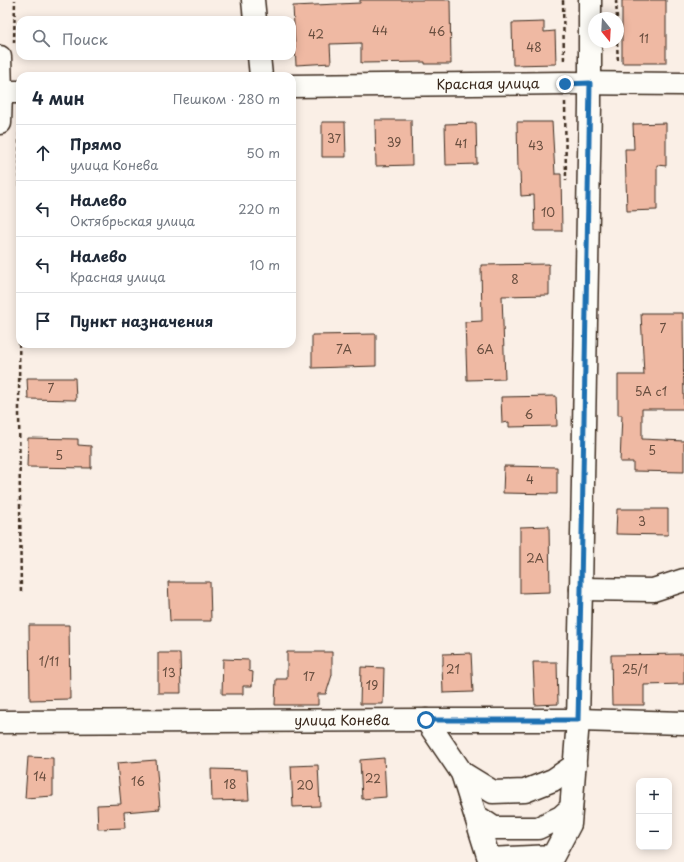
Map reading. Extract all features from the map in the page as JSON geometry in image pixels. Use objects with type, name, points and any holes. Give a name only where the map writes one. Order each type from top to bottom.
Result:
[{"type":"street","points":[[253,0],[255,16]]},
{"type":"street","points":[[426,720],[462,773],[489,859],[553,856],[570,824],[578,720],[590,83],[590,0]]},
{"type":"street","points":[[7,53],[9,125]]},
{"type":"street","points":[[259,60],[261,72]]},
{"type":"street","name":"Красная улица","points":[[296,86],[590,83],[684,84]]},
{"type":"street","points":[[581,589],[653,590],[684,580]]},
{"type":"street","name":"улица Конева","points":[[5,718],[578,720],[684,723]]},
{"type":"street","points":[[462,773],[493,792],[525,791],[553,780],[574,765]]},
{"type":"street","points":[[476,816],[494,828],[538,828],[561,817],[571,808]]},
{"type":"path","points":[[7,53],[15,0]]},
{"type":"path","points":[[616,0],[617,12]]},
{"type":"path","points":[[9,125],[16,166]]},
{"type":"path","points":[[19,348],[21,595]]},
{"type":"building","points":[[360,0],[450,0],[451,64],[425,64],[425,62],[361,63],[361,43],[330,44],[331,63],[296,65],[296,16],[294,16],[293,6],[360,3]]},
{"type":"building","points":[[622,0],[666,0],[666,63],[622,63],[622,48],[624,48],[624,12],[622,12]]},
{"type":"building","points":[[544,22],[544,32],[555,31],[556,64],[513,65],[512,23]]},
{"type":"building","points":[[375,120],[411,120],[412,165],[376,166]]},
{"type":"building","points":[[322,122],[345,122],[346,157],[322,157]]},
{"type":"building","points":[[517,122],[552,122],[555,174],[561,174],[562,231],[535,231],[534,195],[521,196],[520,171],[518,171]]},
{"type":"building","points":[[476,123],[477,164],[446,165],[445,124]]},
{"type":"building","points":[[666,123],[666,166],[657,165],[657,210],[627,211],[625,149],[634,149],[633,124]]},
{"type":"building","points":[[549,264],[549,295],[502,296],[505,379],[467,380],[465,322],[482,321],[481,265]]},
{"type":"building","points":[[641,313],[683,313],[684,409],[642,409],[642,439],[684,441],[684,472],[633,471],[633,462],[620,462],[622,415],[618,415],[618,375],[644,375]]},
{"type":"building","points":[[376,334],[376,366],[312,368],[312,335]]},
{"type":"building","points":[[27,378],[75,378],[76,400],[28,399]]},
{"type":"building","points":[[556,396],[557,426],[509,427],[509,422],[502,423],[501,397]]},
{"type":"building","points":[[28,438],[78,439],[78,445],[91,446],[91,468],[27,467]]},
{"type":"building","points":[[504,466],[557,467],[557,494],[503,493]]},
{"type":"building","points":[[617,509],[668,509],[668,535],[616,534]]},
{"type":"building","points":[[549,526],[550,592],[520,593],[520,527]]},
{"type":"building","points":[[168,582],[210,582],[211,621],[170,621]]},
{"type":"building","points":[[29,625],[69,625],[70,699],[30,700]]},
{"type":"building","points":[[287,652],[332,652],[332,675],[326,694],[318,694],[318,705],[275,705],[276,679],[287,679]]},
{"type":"building","points":[[158,653],[180,653],[181,693],[158,693]]},
{"type":"building","points":[[471,653],[473,692],[443,693],[443,654]]},
{"type":"building","points":[[684,654],[684,684],[644,685],[644,705],[612,705],[611,655]]},
{"type":"building","points":[[223,659],[249,660],[249,671],[253,672],[252,686],[243,686],[243,694],[222,694]]},
{"type":"building","points":[[533,662],[557,662],[558,704],[535,705]]},
{"type":"building","points":[[361,667],[384,668],[383,704],[360,704]]},
{"type":"building","points":[[28,757],[53,758],[53,796],[25,798]]},
{"type":"building","points":[[384,758],[386,797],[362,799],[360,760]]},
{"type":"building","points":[[156,760],[160,809],[124,812],[125,828],[98,829],[97,805],[121,804],[117,763]]},
{"type":"building","points":[[318,765],[320,806],[293,807],[291,766]]},
{"type":"building","points":[[211,769],[247,770],[249,800],[212,801]]},
{"type":"route","points":[[426,720],[578,720],[590,83],[565,84]]}]
